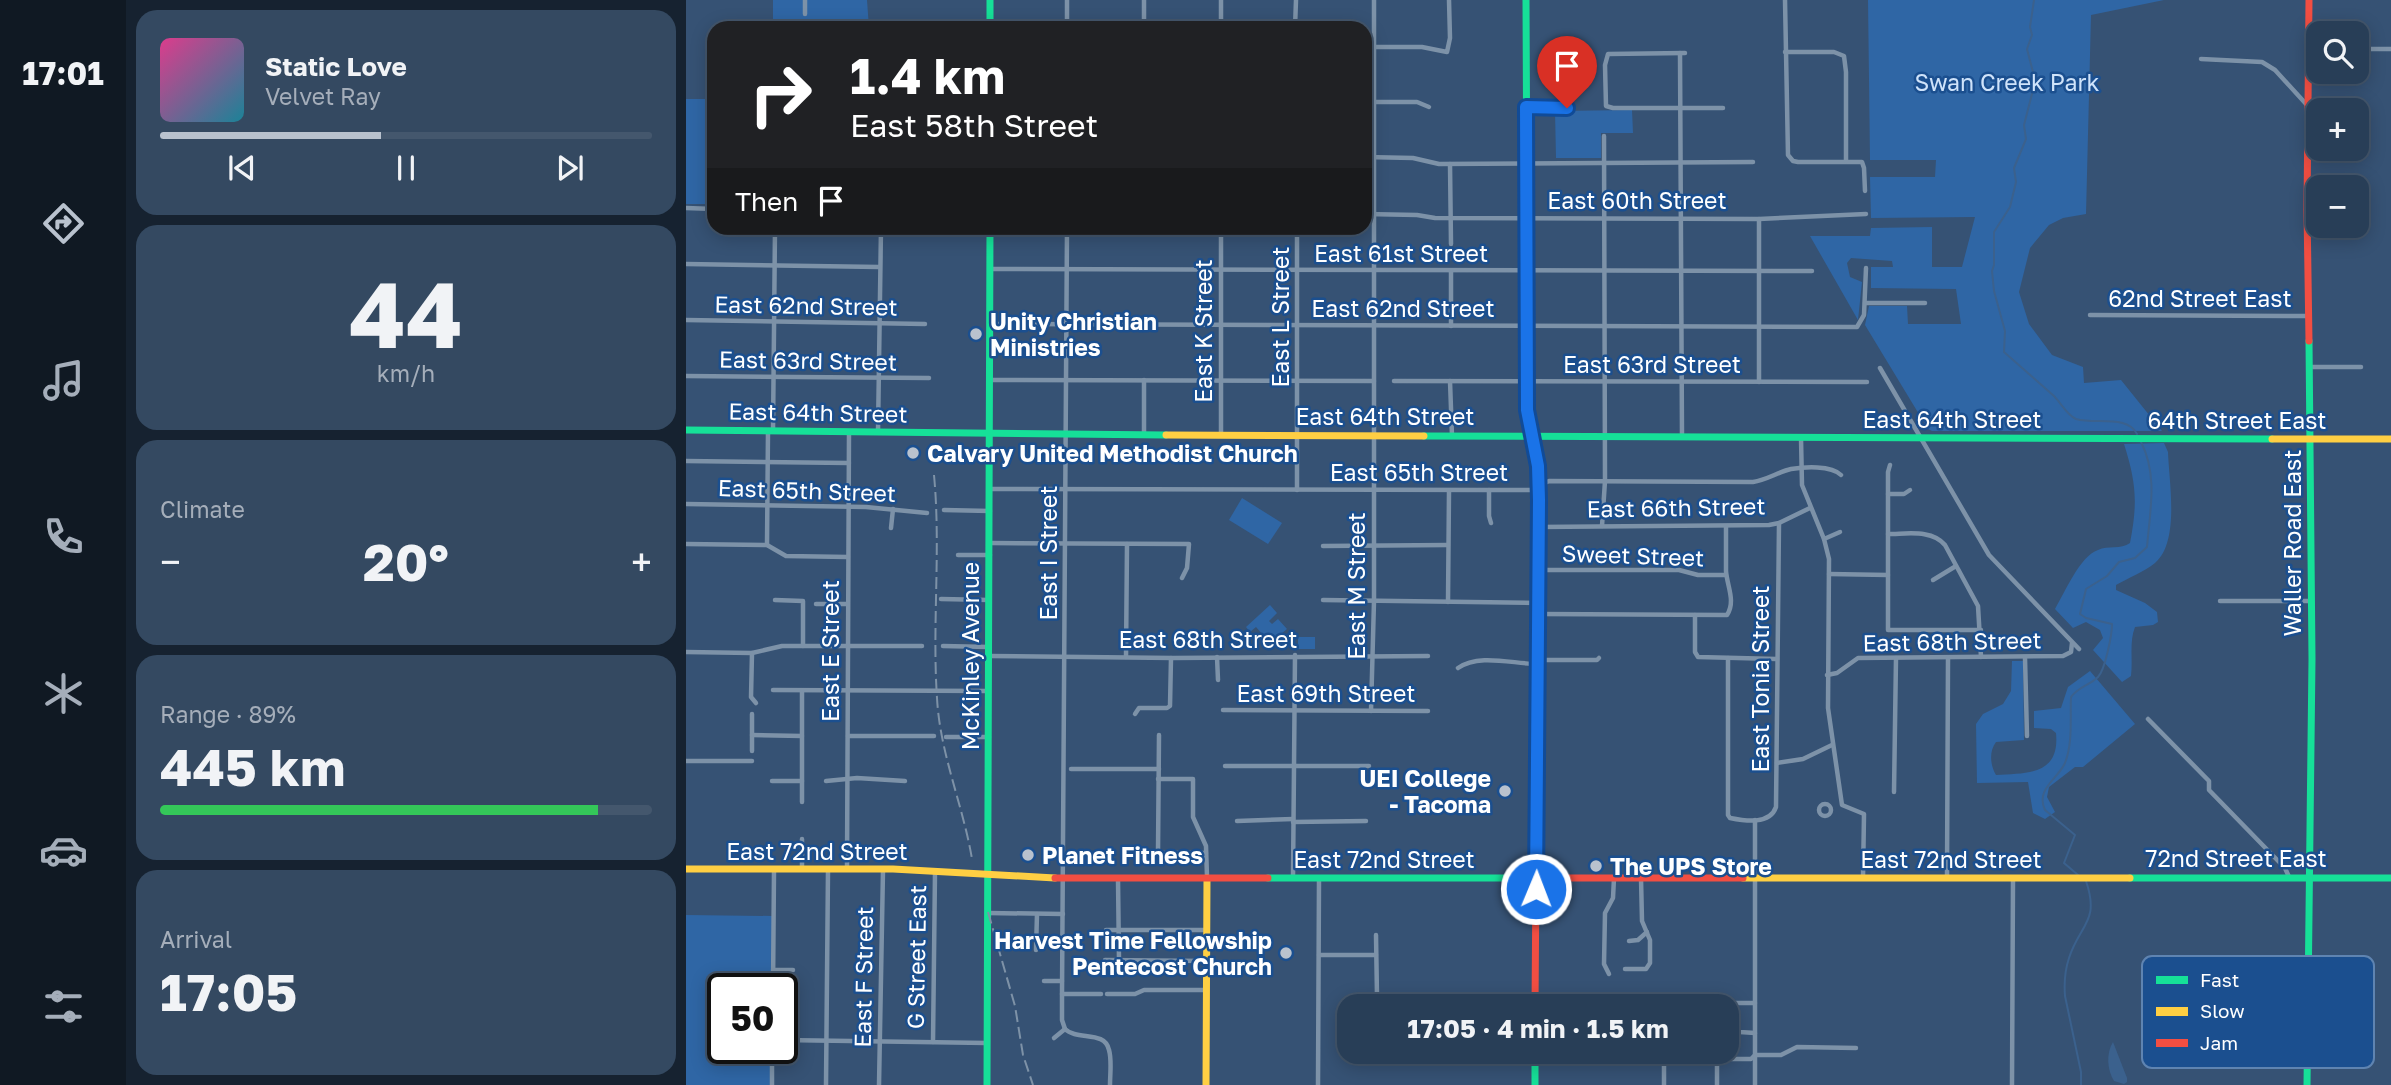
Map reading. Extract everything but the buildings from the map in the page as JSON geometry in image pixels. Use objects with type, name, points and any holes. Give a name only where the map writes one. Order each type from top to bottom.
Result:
[{"type":"main road","points":[[990,0],[990,21]]},
{"type":"main road","points":[[1526,0],[1527,381],[1531,436],[1538,466],[1539,486],[1535,994]]},
{"type":"main road","name":"Waller Road East","points":[[2309,0],[2309,21]]},
{"type":"main road","name":"Waller Road East","points":[[2308,161],[2311,367],[2308,956]]},
{"type":"main road","name":"McKinley Avenue","points":[[987,1085],[990,235]]},
{"type":"main road","name":"East 64th Street","points":[[686,430],[990,434],[2084,438]]},
{"type":"main road","name":"64th Street East","points":[[2084,438],[2391,439]]},
{"type":"main road","name":"East 72nd Street","points":[[686,869],[883,870],[1063,878],[2081,877]]},
{"type":"main road","name":"72nd Street East","points":[[2081,877],[2391,878]]},
{"type":"main road","points":[[1206,878],[1206,1085]]},
{"type":"main road","points":[[1535,1064],[1535,1085]]},
{"type":"street","points":[[805,0],[805,14]]},
{"type":"street","points":[[1067,0],[1067,21]]},
{"type":"street","points":[[1144,0],[1144,21]]},
{"type":"street","points":[[1221,0],[1221,21]]},
{"type":"street","points":[[1295,21],[1296,0]]},
{"type":"street","name":"East M Street","points":[[1371,711],[1374,601],[1374,0]]},
{"type":"street","points":[[1374,47],[1428,48],[1445,52],[1449,47],[1449,0]]},
{"type":"street","points":[[1784,0],[1787,150],[1790,158],[1798,162],[1859,161],[1864,164],[1865,191]]},
{"type":"street","points":[[2369,49],[2391,49]]},
{"type":"street","points":[[1785,52],[1834,52],[1844,56],[1846,162]]},
{"type":"street","points":[[1682,437],[1680,108],[1683,53],[1606,55],[1606,106],[1613,108],[1680,108],[1723,108]]},
{"type":"street","points":[[2201,59],[2262,62],[2275,70],[2306,104]]},
{"type":"street","points":[[1374,102],[1417,103],[1429,107]]},
{"type":"street","points":[[1526,107],[1567,108]]},
{"type":"street","points":[[1602,526],[1605,481],[1604,136]]},
{"type":"street","points":[[1374,157],[1413,158],[1450,164],[1753,162]]},
{"type":"street","points":[[1450,164],[1451,244]]},
{"type":"street","points":[[686,208],[707,209]]},
{"type":"street","name":"East 60th Street","points":[[1374,214],[1450,218],[1527,216],[1759,219],[1866,214]]},
{"type":"street","points":[[1759,219],[1759,382]]},
{"type":"street","points":[[767,545],[775,235]]},
{"type":"street","points":[[878,432],[881,235]]},
{"type":"street","name":"East I Street","points":[[1065,1029],[1062,1020],[1062,981],[1067,235]]},
{"type":"street","name":"East K Street","points":[[1221,235],[1221,435]]},
{"type":"street","name":"East L Street","points":[[1297,235],[1297,490]]},
{"type":"street","points":[[686,264],[879,267]]},
{"type":"street","points":[[1866,268],[1866,303],[1925,303]]},
{"type":"street","name":"East 61st Street","points":[[990,269],[1812,271]]},
{"type":"street","points":[[1451,271],[1451,327]]},
{"type":"street","name":"East 62nd Street","points":[[990,324],[1857,327],[1864,315],[1866,303]]},
{"type":"street","name":"62nd Street East","points":[[2091,315],[2309,317]]},
{"type":"street","name":"East 62nd Street","points":[[686,320],[925,324]]},
{"type":"street","points":[[2311,367],[2361,366]]},
{"type":"street","points":[[1880,368],[1989,555],[2079,649]]},
{"type":"street","name":"East 63rd Street","points":[[686,376],[929,378]]},
{"type":"street","points":[[991,380],[1374,381]]},
{"type":"street","points":[[1144,380],[1144,434]]},
{"type":"street","name":"East 63rd Street","points":[[1394,381],[1867,382]]},
{"type":"street","points":[[1450,381],[1452,436]]},
{"type":"street","name":"East E Street","points":[[847,870],[849,432]]},
{"type":"street","points":[[1801,438],[1802,485],[1824,539],[1829,559],[1828,675],[1832,745],[1841,802],[1848,809],[1863,812],[1863,878]]},
{"type":"street","points":[[686,461],[849,463]]},
{"type":"street","points":[[1890,465],[1888,630],[1981,630]]},
{"type":"street","name":"East 65th Street","points":[[990,489],[1489,491],[1530,490],[1549,481],[1754,482],[1801,469],[1831,469],[1841,475]]},
{"type":"street","points":[[1888,494],[1904,494],[1910,490]]},
{"type":"street","points":[[1448,602],[1449,491]]},
{"type":"street","points":[[1489,491],[1489,517],[1492,523]]},
{"type":"street","name":"East 65th Street","points":[[686,504],[848,507],[927,513]]},
{"type":"street","name":"East 66th Street","points":[[1539,527],[1769,525],[1810,508]]},
{"type":"street","points":[[891,528],[893,509]]},
{"type":"street","points":[[944,510],[990,511]]},
{"type":"street","name":"East Tonia Street","points":[[1755,820],[1769,818],[1775,811],[1779,523]]},
{"type":"street","points":[[1537,614],[1727,615],[1730,610],[1731,590],[1726,575],[1726,526]]},
{"type":"street","points":[[1824,539],[1840,532]]},
{"type":"street","points":[[1888,534],[1924,534],[1938,538],[1978,606],[1981,657]]},
{"type":"street","points":[[990,543],[1189,544],[1187,568],[1182,578]]},
{"type":"street","points":[[686,544],[767,545],[786,556],[848,557]]},
{"type":"street","points":[[1126,657],[1127,544]]},
{"type":"street","points":[[1323,546],[1448,545]]},
{"type":"street","points":[[958,555],[990,555]]},
{"type":"street","points":[[1933,580],[1956,566]]},
{"type":"street","name":"Sweet Street","points":[[1538,570],[1679,570],[1698,575],[1726,575]]},
{"type":"street","points":[[1829,574],[1888,575]]},
{"type":"street","points":[[941,599],[989,600]]},
{"type":"street","points":[[775,600],[803,601],[803,646]]},
{"type":"street","points":[[1323,600],[1538,603]]},
{"type":"street","points":[[2220,600],[2311,601]]},
{"type":"street","points":[[816,604],[847,604]]},
{"type":"street","points":[[1695,615],[1696,656],[1777,659]]},
{"type":"street","name":"East 68th Street","points":[[1828,675],[1837,673],[1858,658],[2067,655],[2072,650],[2072,642]]},
{"type":"street","points":[[686,652],[752,653],[778,646],[922,646]]},
{"type":"street","points":[[943,646],[989,647]]},
{"type":"street","points":[[752,653],[751,697],[757,703]]},
{"type":"street","points":[[1293,878],[1295,655]]},
{"type":"street","name":"East 68th Street","points":[[989,656],[1428,656]]},
{"type":"street","points":[[1135,714],[1139,708],[1170,706],[1171,657]]},
{"type":"street","points":[[1217,657],[1218,680]]},
{"type":"street","points":[[1458,668],[1470,662],[1597,660],[1599,657]]},
{"type":"street","points":[[2025,657],[2027,736]]},
{"type":"street","points":[[1728,658],[1728,815],[1738,820],[1755,820],[1755,1085]]},
{"type":"street","points":[[1894,792],[1896,658]]},
{"type":"street","points":[[1947,878],[1948,658]]},
{"type":"street","points":[[773,690],[989,691]]},
{"type":"street","points":[[802,691],[802,802]]},
{"type":"street","name":"East 69th Street","points":[[1223,710],[1428,711]]},
{"type":"street","points":[[752,714],[752,751]]},
{"type":"street","points":[[2148,719],[2209,781],[2209,790],[2285,868],[2289,877]]},
{"type":"street","points":[[752,735],[802,736]]},
{"type":"street","points":[[1159,735],[1158,853],[1206,853]]},
{"type":"street","points":[[848,736],[934,736]]},
{"type":"street","points":[[946,737],[989,737]]},
{"type":"street","points":[[1777,763],[1803,759],[1832,745]]},
{"type":"street","points":[[686,761],[752,761]]},
{"type":"street","points":[[1224,766],[1369,766]]},
{"type":"street","points":[[1071,769],[1158,769]]},
{"type":"street","points":[[1158,779],[1193,779],[1193,817],[1205,842],[1206,878]]},
{"type":"street","points":[[825,780],[905,781]]},
{"type":"street","points":[[772,781],[802,781]]},
{"type":"street","points":[[1831,807],[1841,802]]},
{"type":"street","points":[[1237,821],[1366,821]]},
{"type":"street","points":[[802,839],[802,869]]},
{"type":"street","points":[[774,870],[773,970],[793,970]]},
{"type":"street","points":[[825,1085],[828,870]]},
{"type":"street","name":"East F Street","points":[[879,1085],[883,870]]},
{"type":"street","name":"G Street East","points":[[933,1042],[935,872]]},
{"type":"street","points":[[2012,1085],[2013,877]]},
{"type":"street","points":[[1118,878],[1119,960]]},
{"type":"street","points":[[1318,1085],[1319,878]]},
{"type":"street","points":[[1609,974],[1604,964],[1605,913],[1613,898],[1614,878]]},
{"type":"street","points":[[1625,969],[1648,967],[1650,940],[1642,918],[1641,878]]},
{"type":"street","points":[[988,914],[1063,914]]},
{"type":"street","points":[[1036,950],[1037,914]]},
{"type":"street","points":[[1106,930],[1206,930]]},
{"type":"street","points":[[1629,940],[1637,940],[1647,932]]},
{"type":"street","points":[[1376,935],[1377,994]]},
{"type":"street","points":[[1009,938],[1037,938]]},
{"type":"street","points":[[1319,954],[1376,955]]},
{"type":"street","points":[[1105,960],[1207,961]]},
{"type":"street","points":[[1044,981],[1062,981]]},
{"type":"street","points":[[1062,994],[1207,990]]},
{"type":"street","points":[[1739,1003],[1755,1003]]},
{"type":"street","points":[[1054,1038],[1065,1029],[1075,1036],[1096,1037],[1106,1043],[1110,1052],[1110,1085]]},
{"type":"street","points":[[1739,1031],[1755,1033]]},
{"type":"street","points":[[798,1040],[987,1042]]},
{"type":"street","points":[[1739,1059],[1751,1059],[1755,1055],[1781,1055],[1797,1047],[1856,1048]]},
{"type":"street","points":[[772,1064],[772,1085]]},
{"type":"street","points":[[1664,1085],[1666,1064]]},
{"type":"street","points":[[1717,1064],[1717,1085]]},
{"type":"green space","points":[[773,0],[867,0],[868,21],[773,21]]},
{"type":"green space","name":"Swan Creek Park","points":[[1868,0],[2164,0],[2091,15],[2086,214],[2063,218],[2049,225],[2030,248],[2019,292],[2029,324],[2052,355],[2083,367],[2084,383],[2121,380],[2162,431],[1928,429],[1865,325],[1869,306],[1907,306],[1908,324],[1961,324],[1956,289],[1871,288],[1871,267],[1893,267],[1892,261],[1851,258],[1847,263],[1850,277],[1862,282],[1858,320],[1810,236],[1870,236],[1871,228],[1932,227],[1932,267],[1962,267],[1975,217],[1871,218],[1870,177],[1935,177],[1936,160],[1870,160]]},
{"type":"green space","points":[[686,99],[707,99],[707,204],[686,204]]},
{"type":"green space","points":[[1632,110],[1633,133],[1601,133],[1601,158],[1556,158],[1555,111]]},
{"type":"green space","points":[[2164,443],[2168,452],[2171,495],[2168,541],[2155,563],[2116,585],[2116,590],[2145,603],[2157,612],[2158,622],[2135,627],[2131,676],[2122,682],[2093,650],[2103,638],[2100,630],[2086,622],[2073,628],[2055,609],[2085,559],[2102,549],[2130,543],[2134,492],[2124,444]]},
{"type":"green space","points":[[1242,498],[1282,523],[1268,544],[1229,520]]},
{"type":"green space","points":[[1270,605],[1277,613],[1269,621],[1272,624],[1278,619],[1287,629],[1281,634],[1285,638],[1275,647],[1270,642],[1266,646],[1259,638],[1263,635],[1256,627],[1250,632],[1246,627]]},
{"type":"green space","points":[[1298,637],[1315,637],[1315,649],[1298,649]]},
{"type":"green space","points":[[2012,661],[2023,661],[2024,740],[1996,742],[1991,758],[1996,775],[2030,772],[2047,764],[2056,747],[2056,733],[2051,729],[2034,728],[2034,711],[2061,708],[2068,687],[2090,671],[2135,724],[2083,767],[2075,767],[2049,787],[2047,797],[2055,812],[2045,819],[2033,813],[2028,782],[1977,783],[1976,724],[1983,714],[2003,704],[2011,691]]},
{"type":"green space","points":[[686,915],[774,916],[773,973],[707,973],[707,1064],[772,1064],[772,1085],[686,1085]]},
{"type":"shaded area","points":[[2113,1042],[2127,1078],[2124,1084],[2114,1081],[2110,1072],[2108,1056]]},
{"type":"waterway","points":[[2034,0],[2030,27],[2032,35],[2027,49],[2033,72],[2033,90],[2024,125],[2026,139],[2014,168],[2016,182],[2010,207],[1994,232],[1992,271],[1994,291],[2005,331],[2004,352],[2076,419],[2118,422],[2126,424],[2137,434]]},
{"type":"waterway","points":[[2078,875],[2064,863],[2075,835],[2045,810],[2043,796],[2062,769],[2068,755],[2071,697],[2098,677],[2109,644],[2112,624],[2080,614],[2086,589],[2107,576],[2119,562],[2135,558],[2147,547],[2151,480],[2150,467],[2141,442]]},
{"type":"waterway","points":[[2081,1085],[2065,986],[2069,958],[2090,914],[2090,895],[2086,881]]},
{"type":"railway","points":[[934,475],[939,719],[972,859]]},
{"type":"railway","points":[[988,912],[1015,1006],[1023,1055],[1033,1085]]},
{"type":"traffic: fast","points":[[990,0],[990,21]]},
{"type":"traffic: fast","points":[[1526,0],[1527,217]]},
{"type":"traffic: fast","points":[[987,1085],[990,235]]},
{"type":"traffic: fast","points":[[2309,341],[2312,659],[2309,956]]},
{"type":"traffic: fast","points":[[686,430],[1166,435]]},
{"type":"traffic: fast","points":[[1424,436],[2272,439]]},
{"type":"traffic: fast","points":[[1268,878],[1536,878],[1537,689]]},
{"type":"traffic: fast","points":[[2130,878],[2391,878]]},
{"type":"traffic: fast","points":[[1535,1064],[1535,1085]]},
{"type":"traffic: fast","points":[[2307,1068],[2307,1085]]},
{"type":"traffic: slow","points":[[1527,217],[1527,410],[1539,486],[1537,689]]},
{"type":"traffic: slow","points":[[1166,435],[1424,436]]},
{"type":"traffic: slow","points":[[2272,439],[2391,439]]},
{"type":"traffic: slow","points":[[686,869],[893,869],[1055,878]]},
{"type":"traffic: slow","points":[[1206,1085],[1207,878]]},
{"type":"traffic: slow","points":[[1743,878],[2130,878]]},
{"type":"traffic: jam","points":[[2309,0],[2309,341]]},
{"type":"traffic: jam","points":[[1055,878],[1268,878]]},
{"type":"traffic: jam","points":[[1535,994],[1536,878],[1743,878]]},
{"type":"place","name":"Unity Christian Ministries","points":[[976,334]]},
{"type":"place","name":"Calvary United Methodist Church","points":[[913,453]]},
{"type":"place","name":"UEI College - Tacoma","points":[[1505,791]]},
{"type":"place","name":"Planet Fitness","points":[[1028,855]]},
{"type":"place","name":"The UPS Store","points":[[1596,866]]},
{"type":"place","name":"Harvest Time Fellowship Pentecost Church","points":[[1286,953]]},
{"type":"route","points":[[1536,889],[1539,500],[1538,466],[1527,410],[1526,107],[1567,108]]}]
